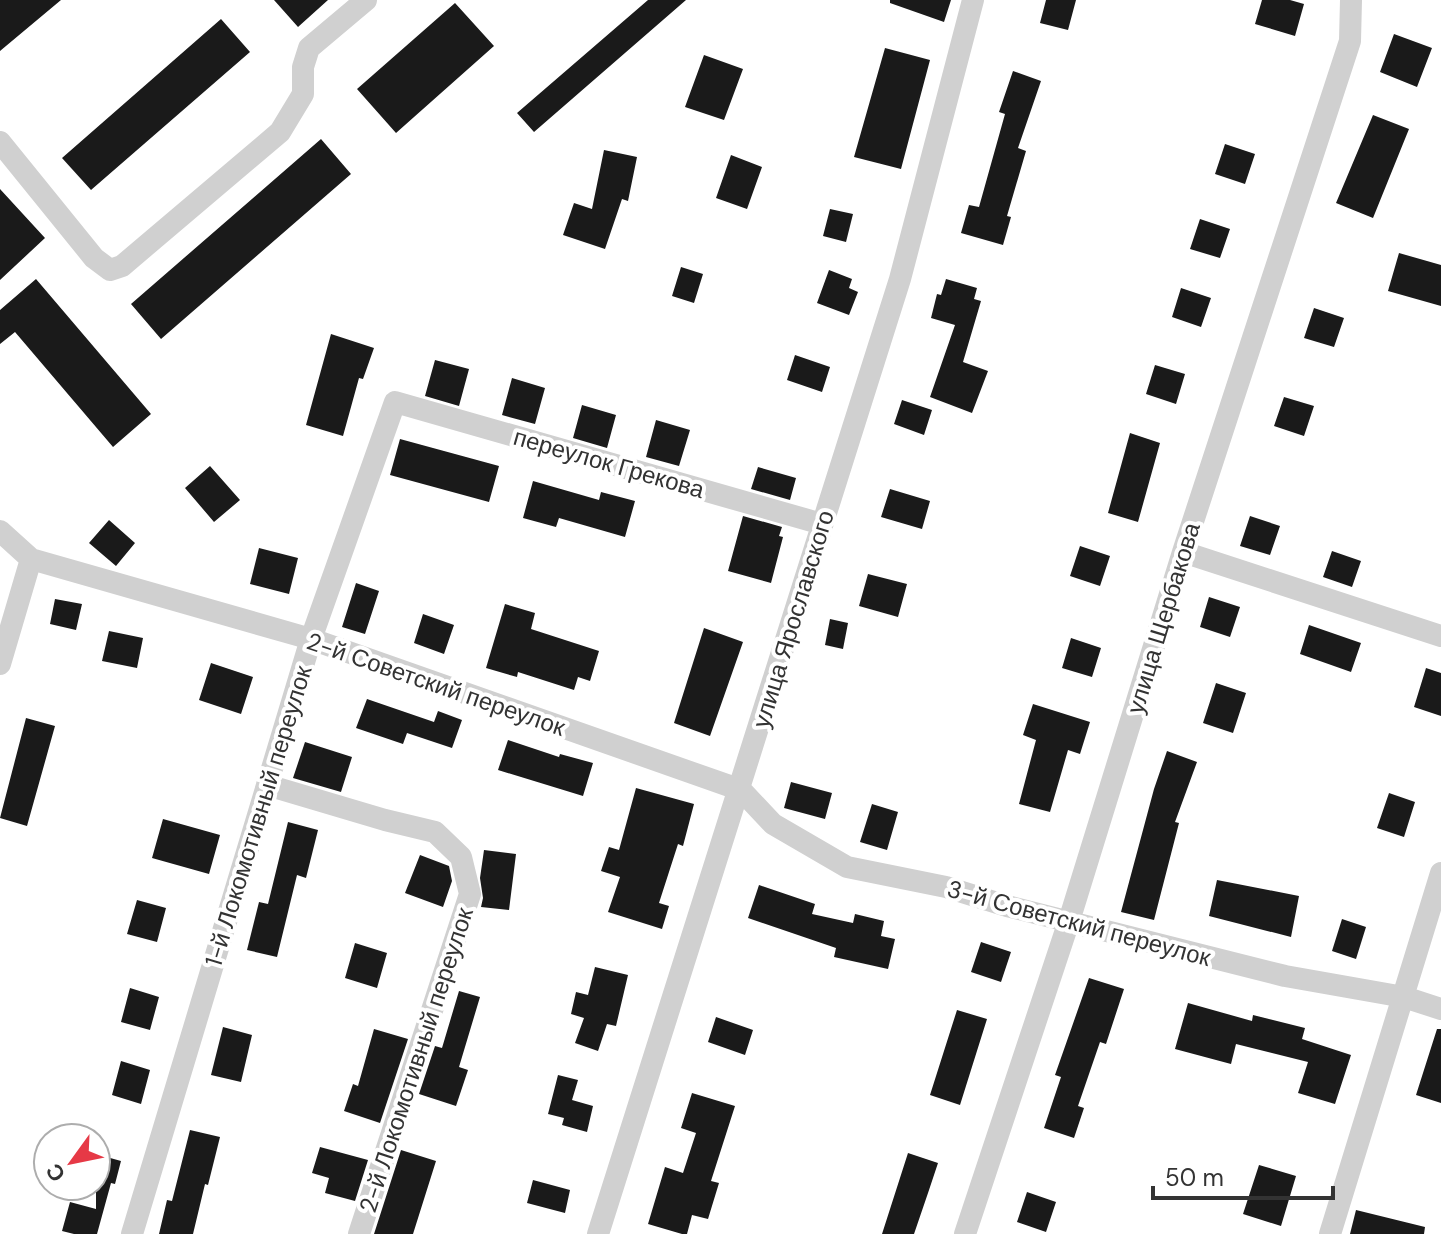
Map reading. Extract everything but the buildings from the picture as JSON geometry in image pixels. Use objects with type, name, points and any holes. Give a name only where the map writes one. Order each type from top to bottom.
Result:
[{"type":"street","points":[[0,142],[94,258],[110,270],[122,266],[280,132],[303,94],[303,67],[309,48],[366,0]]},
{"type":"street","name":"улица Ярославского","points":[[598,1234],[741,790],[900,279],[973,0]]},
{"type":"street","name":"улица Щербакова","points":[[965,1234],[1069,921],[1183,552],[1350,41],[1351,0]]},
{"type":"street","name":"переулок Грекова","points":[[395,402],[822,524]]},
{"type":"street","name":"1-й Локомотивный переулок","points":[[132,1234],[311,639],[395,402]]},
{"type":"street","name":"2-й Советский переулок","points":[[0,531],[31,559],[311,639],[741,790]]},
{"type":"street","points":[[1183,552],[1441,636]]},
{"type":"street","points":[[0,664],[31,559]]},
{"type":"street","name":"2-й Локомотивный переулок","points":[[267,785],[435,832],[461,857],[470,894],[359,1234]]},
{"type":"street","name":"3-й Советский переулок","points":[[741,790],[773,824],[847,867],[946,887],[1285,976],[1404,997],[1441,1009]]},
{"type":"street","points":[[1330,1234],[1441,873]]}]
